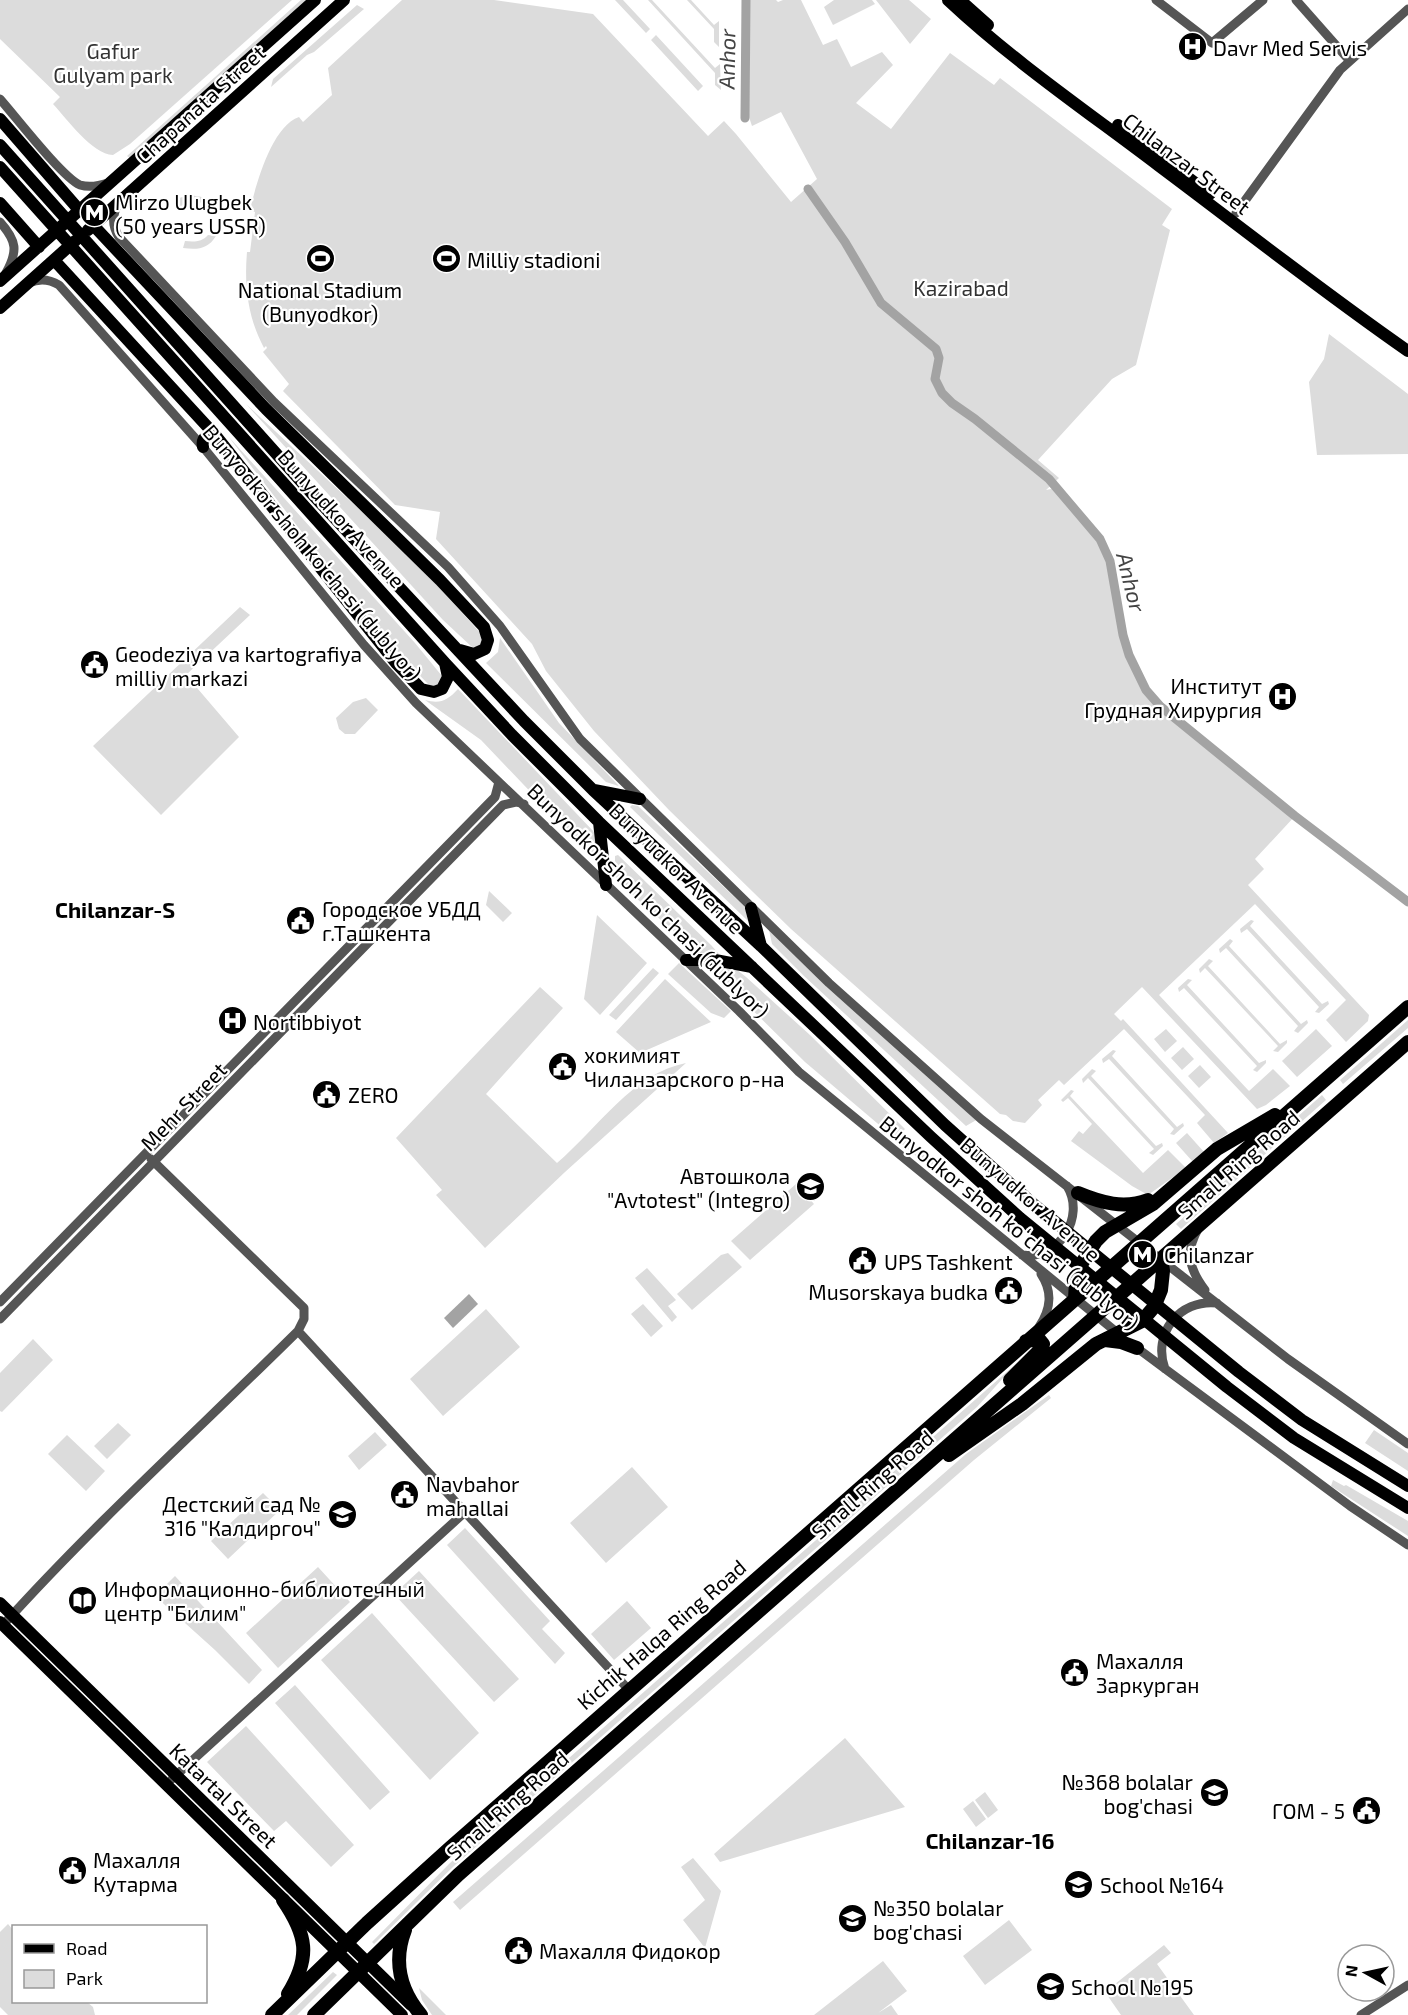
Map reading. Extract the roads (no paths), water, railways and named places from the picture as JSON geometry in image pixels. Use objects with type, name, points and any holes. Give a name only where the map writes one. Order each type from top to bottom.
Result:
[{"type":"highway","name":"Small Ring Road","points":[[629,1690],[1408,1006]]},
{"type":"highway","name":"Small Ring Road","points":[[358,1973],[458,1875],[1408,1042]]},
{"type":"highway","points":[[1333,1072],[1330,1081],[1332,1089],[1341,1093],[1350,1092]]},
{"type":"highway","points":[[1075,1299],[1078,1275],[1084,1258],[1100,1236],[1116,1223],[1152,1204],[1218,1149],[1306,1096]]},
{"type":"highway","points":[[1078,1193],[1103,1202],[1126,1206],[1167,1192]]},
{"type":"highway","points":[[881,1504],[1022,1404],[1080,1356],[1142,1321],[1154,1307],[1163,1282],[1161,1259]]},
{"type":"highway","points":[[979,1419],[999,1389],[1042,1348],[1043,1344],[1039,1339],[1026,1341]]},
{"type":"highway","points":[[1105,1340],[1121,1342],[1137,1348]]},
{"type":"highway","name":"Kichik Halqa Ring Road","points":[[342,1947],[629,1690]]},
{"type":"highway","points":[[277,2010],[301,1969],[304,1952],[300,1930],[283,1900]]},
{"type":"highway","points":[[408,1925],[399,1951],[399,1969],[407,1996],[421,2015]]},
{"type":"highway","points":[[277,2010],[342,1947]]},
{"type":"highway","points":[[314,2015],[358,1973]]},
{"type":"main road","name":"Chapanata Street","points":[[1,280],[315,0]]},
{"type":"main road","name":"Chapanata Street","points":[[0,308],[344,0]]},
{"type":"main road","name":"Chilanzar Street","points":[[948,0],[996,42],[1233,217],[1408,342]]},
{"type":"main road","name":"Chilanzar Street","points":[[960,0],[1035,63],[1408,351]]},
{"type":"main road","points":[[0,119],[80,211]]},
{"type":"main road","name":"Bunyudkor Avenue","points":[[0,145],[315,497],[524,721],[593,790],[761,946],[945,1125],[1032,1203],[1302,1420],[1408,1486]]},
{"type":"main road","name":"Bunyudkor Avenue","points":[[0,167],[445,663],[512,735],[599,822],[1020,1218],[1243,1400],[1294,1438],[1408,1508]]},
{"type":"main road","points":[[0,203],[39,247]]},
{"type":"main road","points":[[93,225],[266,409],[440,580],[484,627],[488,640],[483,651],[471,654],[458,649]]},
{"type":"main road","points":[[54,260],[216,436],[373,635],[419,687],[431,692],[442,689],[448,677],[445,663]]},
{"type":"main road","points":[[203,447],[206,437],[211,434],[216,436]]},
{"type":"main road","points":[[593,790],[640,799]]},
{"type":"main road","points":[[599,822],[606,885]]},
{"type":"main road","points":[[751,908],[761,946]]},
{"type":"main road","points":[[686,960],[715,960],[752,967]]},
{"type":"main road","name":"Katartal Street","points":[[0,1603],[177,1775],[342,1947],[358,1973],[402,2015]]},
{"type":"main road","name":"Katartal Street","points":[[2,1624],[283,1900],[342,1947],[369,1963],[421,2015]]},
{"type":"street","points":[[1156,0],[1212,43],[1263,0]]},
{"type":"street","points":[[1296,0],[1349,60]]},
{"type":"street","points":[[1233,217],[1349,60],[1408,9]]},
{"type":"street","points":[[0,99],[74,181],[92,187],[118,177]]},
{"type":"street","points":[[122,200],[115,210],[113,220],[119,237],[274,402],[448,567],[500,626],[580,739],[751,908],[829,983],[981,1119],[1288,1359],[1408,1444]]},
{"type":"street","points":[[0,222],[11,235],[14,247],[11,261],[1,280]]},
{"type":"street","name":"Bunyodkor shoh koʻchasi (dublyor)","points":[[25,286],[33,281],[44,280],[53,281],[58,285],[203,447],[389,675],[416,704],[524,804],[799,1072],[1118,1334],[1350,1506],[1408,1545]]},
{"type":"street","name":"Mehr Street","points":[[0,1302],[495,797],[499,782]]},
{"type":"street","points":[[495,797],[503,805],[516,802],[524,804]]},
{"type":"street","name":"Mehr Street","points":[[0,1319],[503,805]]},
{"type":"street","points":[[284,1013],[292,1021]]},
{"type":"street","points":[[272,1025],[279,1033]]},
{"type":"street","points":[[2,1624],[136,1487],[298,1331],[304,1320],[304,1308],[149,1150]]},
{"type":"street","points":[[1026,1341],[1044,1319],[1050,1298],[1045,1280],[1025,1258],[1047,1251],[1067,1232],[1073,1215],[1074,1202],[1065,1183]]},
{"type":"street","points":[[1203,1222],[1191,1244],[1190,1264],[1195,1276],[1217,1303]]},
{"type":"street","points":[[73,1228],[81,1237]]},
{"type":"street","points":[[1166,1370],[1161,1357],[1161,1344],[1171,1321],[1180,1312],[1192,1306],[1204,1302],[1217,1303]]},
{"type":"street","points":[[298,1331],[562,1620],[629,1690]]},
{"type":"street","points":[[166,1785],[465,1512]]},
{"type":"street","points":[[1361,2015],[1408,1985]]},
{"type":"waterway","name":"Anhor","points":[[745,118],[746,0]]},
{"type":"waterway","name":"Anhor","points":[[808,189],[845,242],[881,303],[936,349],[939,358],[935,379],[942,393],[1049,479],[1100,539],[1110,561],[1123,635],[1129,655],[1146,690],[1160,706],[1295,816],[1408,902]]},
{"type":"place","name":"Davr Med Servis","points":[[1192,47]]},
{"type":"place","name":"Mirzo Ulugbek (50 years USSR)","points":[[94,213]]},
{"type":"place","name":"National Stadium (Bunyodkor)","points":[[320,258]]},
{"type":"place","name":"Milliy stadioni","points":[[446,259]]},
{"type":"place","name":"Geodeziya va kartografiya milliy markazi","points":[[94,665]]},
{"type":"place","name":"Институт Грудная Хирургия","points":[[1283,697]]},
{"type":"place","name":"Городское УБДД г.Ташкента","points":[[301,920]]},
{"type":"place","name":"Nortibbiyot","points":[[232,1021]]},
{"type":"place","name":"хокимият Чиланзарского р-на","points":[[563,1066]]},
{"type":"place","name":"ZERO","points":[[327,1094]]},
{"type":"place","name":"Автошкола \"Avtotest\" (Integro)","points":[[811,1187]]},
{"type":"place","name":"Chilanzar","points":[[1143,1254]]},
{"type":"place","name":"UPS Tashkent","points":[[863,1261]]},
{"type":"place","name":"Musorskaya budka","points":[[1009,1291]]},
{"type":"place","name":"Navbahor mahallai","points":[[405,1495]]},
{"type":"place","name":"Дестский сад № 316 \"Калдиргоч\"","points":[[342,1515]]},
{"type":"place","name":"Информационно-библиотечный центр \"Билим\"","points":[[83,1600]]},
{"type":"place","name":"Махалля Заркурган","points":[[1075,1672]]},
{"type":"place","name":"№368 bolalar bog'chasi","points":[[1214,1793]]},
{"type":"place","name":"ГОМ - 5","points":[[1366,1810]]},
{"type":"place","name":"Махалля Кутарма","points":[[72,1871]]},
{"type":"place","name":"School №164","points":[[1079,1884]]},
{"type":"place","name":"№350 bolalar bog'chasi","points":[[852,1919]]},
{"type":"place","name":"Махалля Фидокор","points":[[518,1950]]},
{"type":"place","name":"School №195","points":[[1050,1986]]},
{"type":"district","name":"Chilanzar-S","points":[[115,909]]},
{"type":"district","name":"Chilanzar-16","points":[[990,1840]]},
{"type":"park label","name":"Gafur Gulyam park","points":[[113,62]]},
{"type":"park label","name":"Kazirabad","points":[[961,287]]}]
